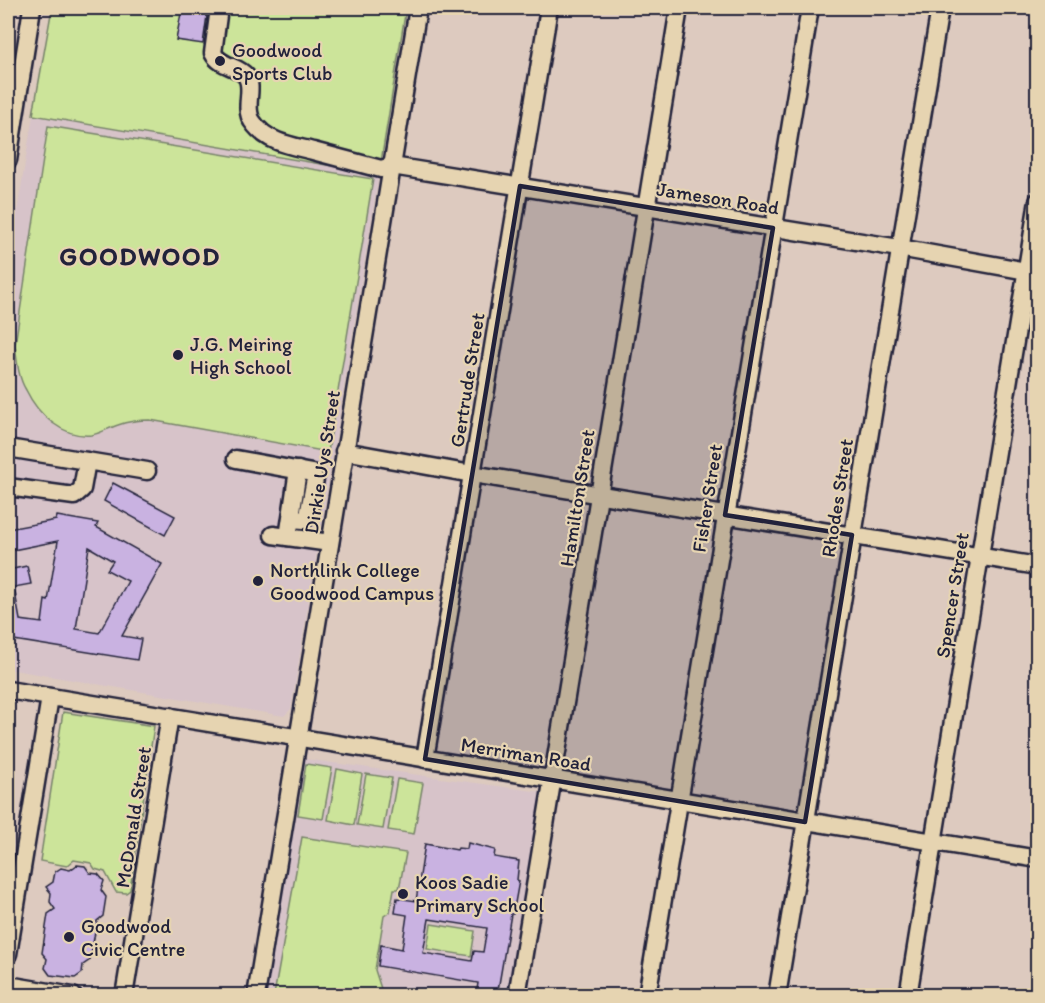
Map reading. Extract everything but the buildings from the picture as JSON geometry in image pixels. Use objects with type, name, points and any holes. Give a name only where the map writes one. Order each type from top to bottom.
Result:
[{"type":"street","points":[[8,160],[12,104],[32,8]]},
{"type":"street","name":"Jameson Road","points":[[219,8],[213,53],[221,62],[242,72],[250,82],[248,110],[257,128],[289,145],[381,169],[392,166],[520,186],[1032,272]]},
{"type":"street","name":"Dirkie Uys Street","points":[[255,996],[418,8]]},
{"type":"street","name":"Gertrude Street","points":[[425,759],[549,8]]},
{"type":"street","name":"Hamilton Street","points":[[517,996],[679,8]]},
{"type":"street","name":"Fisher Street","points":[[647,996],[810,8]]},
{"type":"street","name":"Rhodes Street","points":[[777,996],[940,8]]},
{"type":"street","name":"Spencer Street","points":[[908,996],[979,557],[1032,272],[1038,201]]},
{"type":"street","points":[[8,448],[147,471]]},
{"type":"street","points":[[345,451],[472,474],[1038,566]]},
{"type":"street","points":[[236,459],[298,470],[291,519],[280,536],[330,543]]},
{"type":"street","points":[[8,487],[74,496],[82,489],[87,461]]},
{"type":"street","name":"Merriman Road","points":[[8,690],[1038,859]]},
{"type":"street","points":[[8,954],[50,697]]},
{"type":"street","name":"McDonald Street","points":[[124,996],[170,716]]},
{"type":"street","points":[[8,985],[73,996]]},
{"type":"highlighted area","points":[[520,186],[773,228],[725,515],[852,535],[805,822],[425,759]]},
{"type":"shaded area","name":"J.G. Meiring High School","points":[[33,115],[379,174],[291,709],[284,716],[8,669],[8,266]]},
{"type":"shaded area","name":"Koos Sadie Primary School","points":[[305,759],[541,792],[507,995],[266,996]]},
{"type":"green space","name":"Goodwood Sports Club","points":[[52,8],[406,8],[379,174],[33,115]]},
{"type":"green space","points":[[48,126],[373,179],[328,452],[150,420],[118,425],[92,435],[81,435],[62,429],[37,408],[21,380],[15,345]]},
{"type":"green space","points":[[63,712],[154,726],[130,890],[126,893],[116,892],[105,872],[95,869],[91,863],[74,860],[67,866],[40,861]]},
{"type":"green space","points":[[306,764],[332,768],[323,819],[298,815]]},
{"type":"green space","points":[[337,769],[362,774],[354,825],[328,820]]},
{"type":"green space","points":[[366,774],[392,778],[383,829],[357,825]]},
{"type":"green space","points":[[397,779],[423,783],[414,834],[388,830]]},
{"type":"green space","points":[[302,837],[406,853],[399,889],[394,889],[390,912],[384,916],[375,970],[383,995],[274,995]]},
{"type":"green space","points":[[431,924],[475,931],[471,956],[427,949]]},
{"type":"place","name":"Goodwood Sports Club","points":[[220,61]]},
{"type":"place","name":"J.G. Meiring High School","points":[[178,355]]},
{"type":"place","name":"Northlink College Goodwood Campus","points":[[258,581]]},
{"type":"place","name":"Koos Sadie Primary School","points":[[403,894]]},
{"type":"place","name":"Goodwood Civic Centre","points":[[69,937]]},
{"type":"district","name":"GOODWOOD","points":[[140,256]]}]
